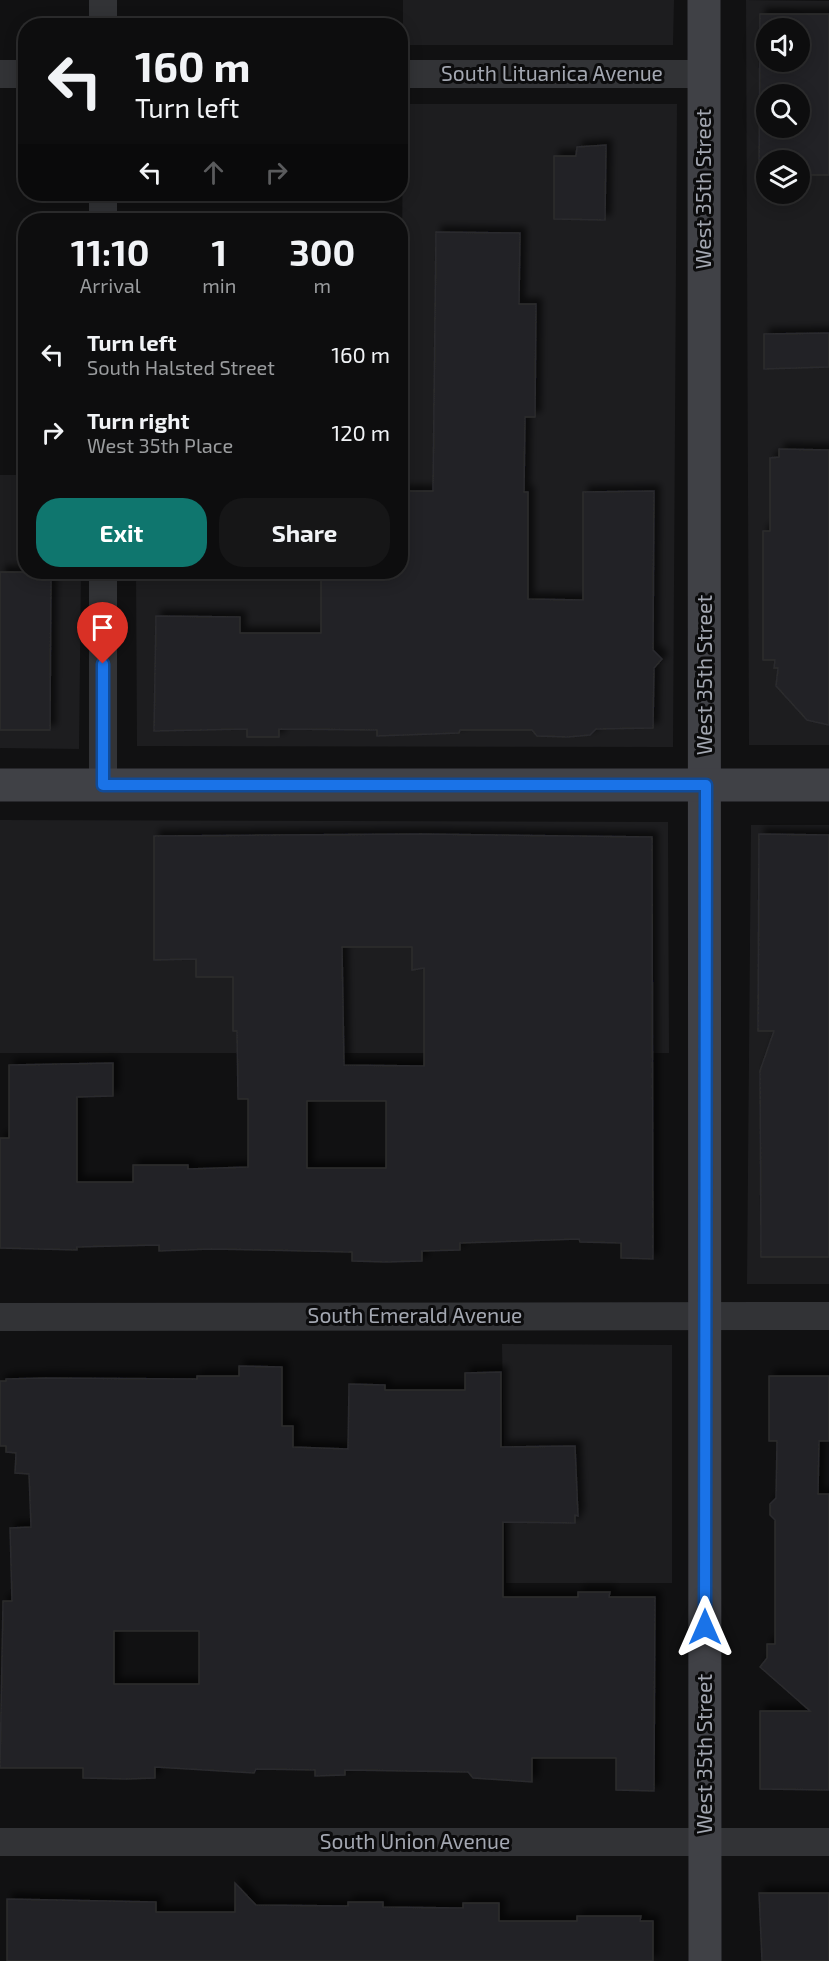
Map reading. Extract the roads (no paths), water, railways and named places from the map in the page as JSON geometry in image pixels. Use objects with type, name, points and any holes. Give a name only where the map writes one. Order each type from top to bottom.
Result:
[{"type":"main road","name":"West 35th Street","points":[[704,0],[705,1961]]},
{"type":"main road","points":[[0,785],[829,784]]},
{"type":"street","points":[[103,0],[103,18]]},
{"type":"street","points":[[0,74],[18,74]]},
{"type":"street","name":"South Lituanica Avenue","points":[[408,74],[704,74]]},
{"type":"street","points":[[103,579],[103,785]]},
{"type":"street","name":"South Emerald Avenue","points":[[0,1317],[829,1316]]},
{"type":"street","name":"South Union Avenue","points":[[0,1842],[829,1842]]}]
